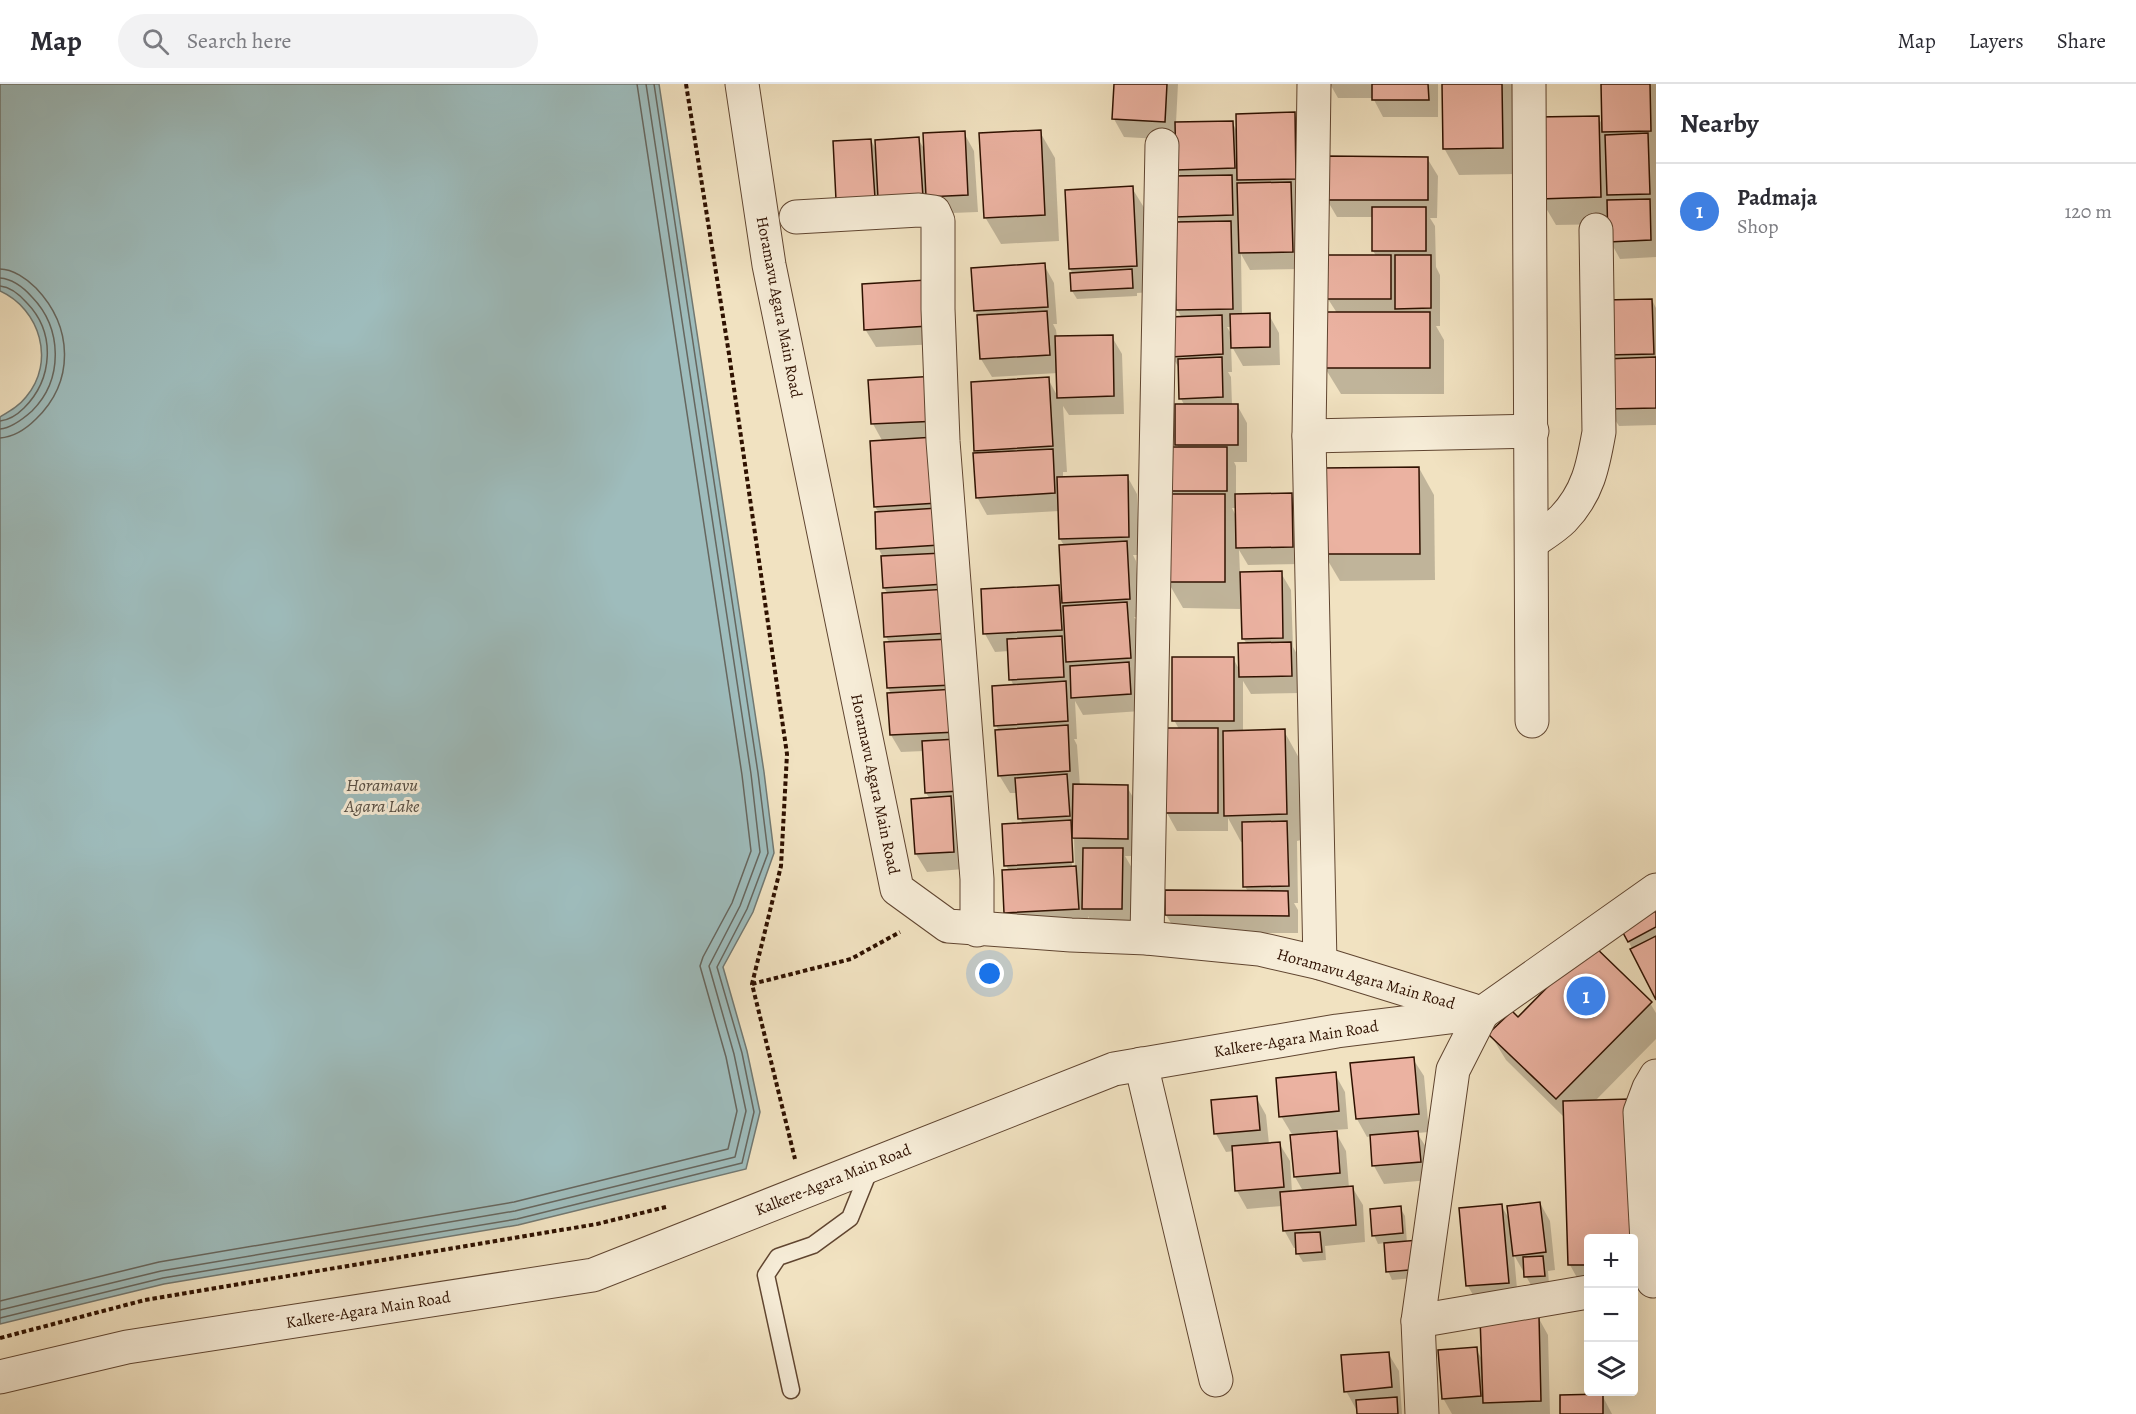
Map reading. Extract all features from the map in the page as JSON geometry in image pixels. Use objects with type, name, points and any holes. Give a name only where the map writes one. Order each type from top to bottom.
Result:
[{"type":"street","name":"Horamavu Agara Main Road","points":[[742,84],[769,265],[897,889],[948,926],[977,930],[1148,938],[1259,949],[1320,963],[1482,1013]]},
{"type":"street","points":[[1314,84],[1309,436],[1320,963]]},
{"type":"street","points":[[1529,84],[1532,721]]},
{"type":"street","points":[[1148,938],[1162,145]]},
{"type":"street","points":[[796,217],[919,210],[934,212],[938,221],[942,441],[977,879],[977,930]]},
{"type":"street","points":[[1532,542],[1562,520],[1585,490],[1594,462],[1599,432],[1596,230]]},
{"type":"street","points":[[1309,436],[1532,431]]},
{"type":"street","points":[[1420,1411],[1418,1321],[1453,1070],[1482,1013],[1656,890]]},
{"type":"street","name":"Kalkere-Agara Main Road","points":[[0,1377],[150,1343],[593,1275],[1114,1069],[1337,1031],[1482,1013]]},
{"type":"street","points":[[1141,1064],[1216,1380]]},
{"type":"street","points":[[1648,1282],[1640,1112],[1656,1076]]},
{"type":"street","points":[[1418,1321],[1584,1293]]},
{"type":"lane","points":[[791,1390],[766,1275],[778,1257],[813,1245],[850,1218],[872,1165]]},
{"type":"path","points":[[686,84],[729,354],[787,754],[782,866],[752,984],[795,1159],[786,1165]]},
{"type":"path","points":[[752,984],[852,959],[932,914]]},
{"type":"path","points":[[0,1338],[146,1300],[597,1224],[675,1205]]},
{"type":"water","name":"Horamavu Agara Lake","points":[[0,84],[659,84],[764,772],[774,853],[753,912],[723,967],[747,1051],[760,1112],[746,1169],[518,1225],[164,1284],[0,1324],[0,417],[26,397],[35,383],[42,353],[34,323],[14,299],[0,291]]},
{"type":"building","points":[[1114,84],[1167,84],[1165,122],[1112,119]]},
{"type":"building","points":[[1372,84],[1428,84],[1429,100],[1372,100]]},
{"type":"building","points":[[1442,84],[1502,84],[1503,148],[1443,149]]},
{"type":"building","points":[[1601,84],[1650,84],[1651,131],[1602,132]]},
{"type":"building","points":[[1295,112],[1296,179],[1237,180],[1236,114]]},
{"type":"building","points":[[1599,116],[1601,197],[1539,199],[1536,117]]},
{"type":"building","points":[[1233,121],[1235,168],[1176,170],[1175,122]]},
{"type":"building","points":[[1041,130],[1045,215],[984,218],[979,133]]},
{"type":"building","points":[[965,131],[968,195],[926,197],[923,133]]},
{"type":"building","points":[[1648,133],[1650,194],[1607,195],[1605,135]]},
{"type":"building","points":[[919,137],[923,197],[878,199],[875,140]]},
{"type":"building","points":[[871,139],[875,198],[836,200],[833,141]]},
{"type":"building","points":[[1325,156],[1428,157],[1428,200],[1325,200]]},
{"type":"building","points":[[1232,175],[1233,215],[1175,217],[1174,176]]},
{"type":"building","points":[[1291,182],[1293,252],[1239,253],[1237,183]]},
{"type":"building","points":[[1133,186],[1137,266],[1069,269],[1065,190]]},
{"type":"building","points":[[1650,199],[1651,240],[1608,242],[1607,200]]},
{"type":"building","points":[[1372,207],[1426,207],[1426,251],[1372,251]]},
{"type":"building","points":[[1231,221],[1233,309],[1176,310],[1174,222]]},
{"type":"building","points":[[1327,255],[1391,255],[1391,299],[1327,299]]},
{"type":"building","points":[[1395,255],[1431,255],[1431,308],[1395,309]]},
{"type":"building","points":[[1045,263],[1048,307],[974,311],[971,268]]},
{"type":"building","points":[[1132,269],[1133,288],[1071,291],[1070,273]]},
{"type":"building","points":[[927,280],[929,326],[864,330],[862,284]]},
{"type":"building","points":[[1652,299],[1654,354],[1605,355],[1604,300]]},
{"type":"building","points":[[1047,311],[1050,355],[980,359],[977,315]]},
{"type":"building","points":[[1324,312],[1430,312],[1430,368],[1324,368]]},
{"type":"building","points":[[1270,313],[1270,347],[1231,348],[1230,314]]},
{"type":"building","points":[[1222,315],[1223,354],[1170,357],[1168,317]]},
{"type":"building","points":[[1113,335],[1114,396],[1057,398],[1055,336]]},
{"type":"building","points":[[1222,357],[1223,397],[1179,399],[1178,359]]},
{"type":"building","points":[[1656,357],[1656,408],[1607,409],[1605,359]]},
{"type":"building","points":[[937,376],[939,421],[871,424],[868,380]]},
{"type":"building","points":[[1049,377],[1053,446],[974,451],[971,382]]},
{"type":"building","points":[[1175,404],[1238,404],[1238,445],[1175,445]]},
{"type":"building","points":[[935,437],[938,503],[874,507],[870,441]]},
{"type":"building","points":[[1168,447],[1227,447],[1227,491],[1168,491]]},
{"type":"building","points":[[1053,449],[1055,493],[976,498],[973,453]]},
{"type":"building","points":[[1419,467],[1420,554],[1323,554],[1322,468]]},
{"type":"building","points":[[1128,475],[1129,537],[1059,539],[1057,477]]},
{"type":"building","points":[[1292,493],[1293,547],[1236,548],[1235,494]]},
{"type":"building","points":[[1166,494],[1225,494],[1225,582],[1167,582]]},
{"type":"building","points":[[938,508],[940,545],[876,549],[875,512]]},
{"type":"building","points":[[1127,541],[1130,599],[1062,603],[1059,545]]},
{"type":"building","points":[[943,553],[945,584],[883,588],[881,556]]},
{"type":"building","points":[[1282,571],[1283,638],[1242,639],[1240,572]]},
{"type":"building","points":[[1059,585],[1062,630],[983,634],[981,589]]},
{"type":"building","points":[[948,589],[950,633],[884,637],[882,593]]},
{"type":"building","points":[[1127,602],[1131,658],[1066,662],[1063,606]]},
{"type":"building","points":[[1062,636],[1064,677],[1009,680],[1007,639]]},
{"type":"building","points":[[951,639],[953,685],[887,688],[884,642]]},
{"type":"building","points":[[1291,642],[1292,676],[1239,677],[1238,643]]},
{"type":"building","points":[[1172,657],[1234,657],[1234,721],[1172,721]]},
{"type":"building","points":[[1129,662],[1131,694],[1071,698],[1070,666]]},
{"type":"building","points":[[1066,681],[1068,721],[994,726],[992,686]]},
{"type":"building","points":[[956,689],[958,732],[890,735],[887,693]]},
{"type":"building","points":[[1068,725],[1070,771],[998,776],[995,730]]},
{"type":"building","points":[[1165,728],[1218,728],[1218,813],[1165,813]]},
{"type":"building","points":[[1285,729],[1287,814],[1224,816],[1223,731]]},
{"type":"building","points":[[957,739],[960,791],[925,793],[922,741]]},
{"type":"building","points":[[1067,774],[1070,816],[1018,819],[1015,778]]},
{"type":"building","points":[[1073,784],[1128,785],[1128,839],[1072,838]]},
{"type":"building","points":[[951,796],[954,852],[915,854],[911,799]]},
{"type":"building","points":[[1071,820],[1073,862],[1004,866],[1002,824]]},
{"type":"building","points":[[1287,821],[1289,886],[1243,887],[1242,822]]},
{"type":"building","points":[[1083,848],[1123,848],[1122,909],[1082,909]]},
{"type":"building","points":[[1076,866],[1079,909],[1004,913],[1002,870]]},
{"type":"building","points":[[1165,890],[1288,891],[1289,916],[1165,915]]},
{"type":"building","points":[[1656,911],[1656,927],[1628,942],[1621,929]]},
{"type":"building","points":[[1656,936],[1656,1000],[1630,949]]},
{"type":"building","points":[[1591,943],[1652,1002],[1556,1099],[1488,1034],[1512,1011],[1518,1017]]},
{"type":"building","points":[[1414,1057],[1419,1114],[1356,1119],[1350,1063]]},
{"type":"building","points":[[1336,1072],[1339,1111],[1279,1117],[1276,1078]]},
{"type":"building","points":[[1257,1096],[1260,1130],[1214,1134],[1211,1100]]},
{"type":"building","points":[[1629,1099],[1634,1234],[1584,1234],[1584,1265],[1568,1265],[1563,1101]]},
{"type":"building","points":[[1337,1131],[1340,1173],[1294,1177],[1290,1135]]},
{"type":"building","points":[[1418,1131],[1421,1162],[1372,1166],[1370,1135]]},
{"type":"building","points":[[1280,1142],[1284,1187],[1235,1191],[1232,1146]]},
{"type":"building","points":[[1353,1186],[1356,1225],[1283,1231],[1280,1192]]},
{"type":"building","points":[[1540,1202],[1546,1252],[1513,1256],[1507,1206]]},
{"type":"building","points":[[1502,1204],[1509,1283],[1466,1286],[1459,1208]]},
{"type":"building","points":[[1401,1206],[1403,1233],[1372,1236],[1370,1209]]},
{"type":"building","points":[[1320,1232],[1322,1252],[1296,1254],[1295,1233]]},
{"type":"building","points":[[1419,1240],[1421,1269],[1386,1272],[1384,1243]]},
{"type":"building","points":[[1543,1256],[1545,1276],[1524,1277],[1523,1257]]},
{"type":"building","points":[[1539,1316],[1541,1401],[1483,1403],[1480,1317]]},
{"type":"building","points":[[1477,1347],[1481,1396],[1442,1399],[1438,1350]]},
{"type":"building","points":[[1389,1352],[1392,1387],[1344,1392],[1341,1355]]},
{"type":"building","points":[[1560,1395],[1603,1396],[1603,1414],[1560,1414]]},
{"type":"building","points":[[1397,1397],[1398,1414],[1357,1414],[1356,1400]]},
{"type":"place","name":"Padmaja","points":[[1586,996]]}]
